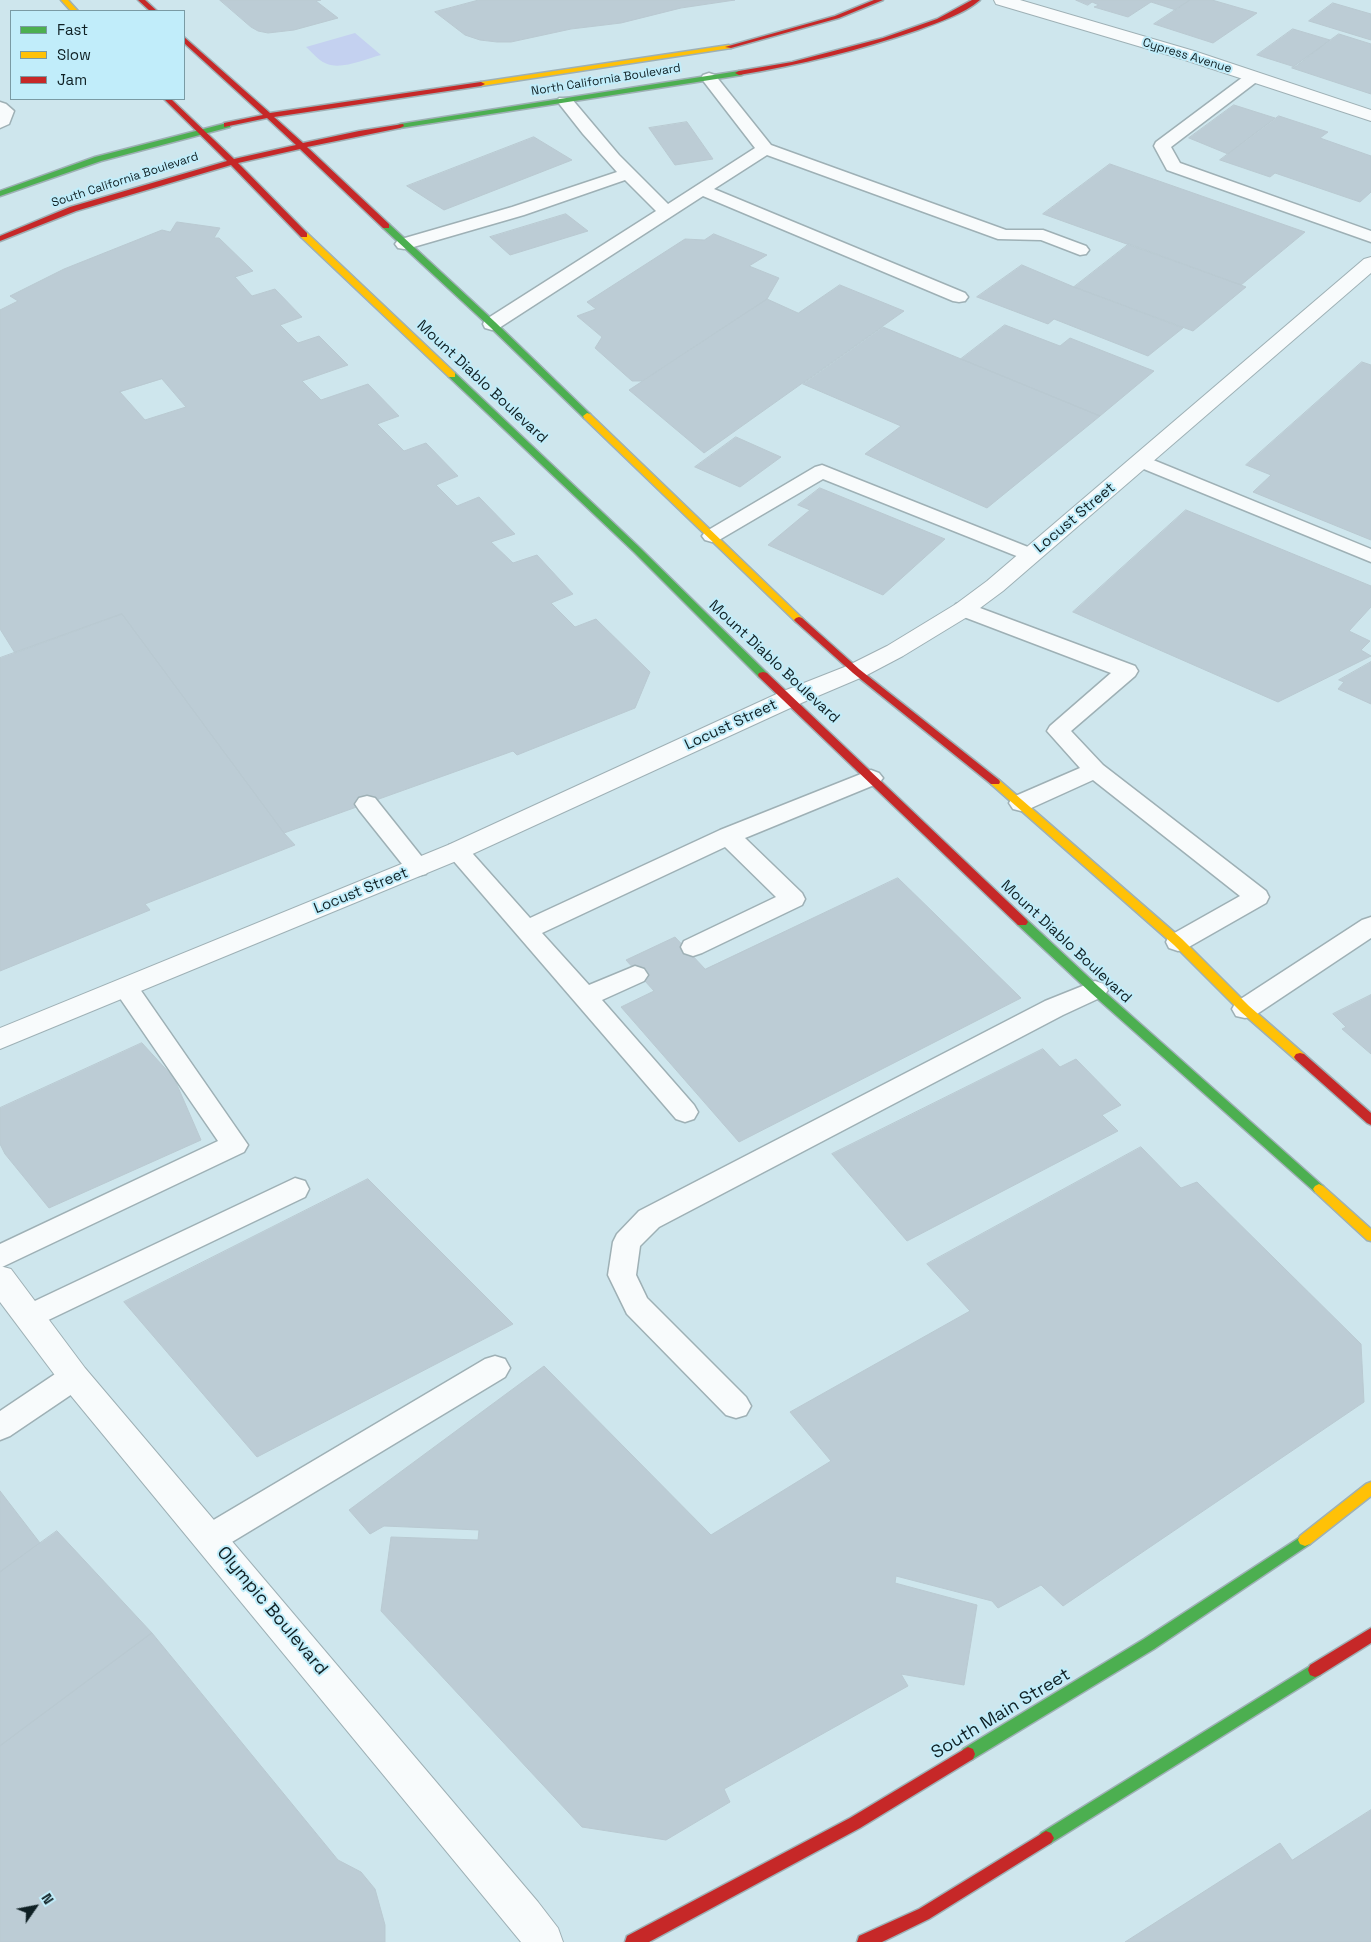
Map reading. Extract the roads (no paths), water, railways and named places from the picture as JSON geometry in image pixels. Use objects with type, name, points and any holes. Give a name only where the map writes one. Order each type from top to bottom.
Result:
[{"type":"main road","points":[[64,0],[75,10]]},
{"type":"main road","points":[[142,0],[153,10]]},
{"type":"main road","name":"North California Boulevard","points":[[199,130],[268,116],[724,48],[837,17],[880,0]]},
{"type":"main road","name":"North California Boulevard","points":[[232,162],[359,133],[792,64],[885,39],[939,20],[977,0]]},
{"type":"main road","points":[[185,40],[328,170],[404,244],[492,324],[807,628],[856,672],[1021,803],[1178,942],[1245,1009],[1371,1120]]},
{"type":"main road","name":"Mount Diablo Boulevard","points":[[168,100],[314,245],[472,392],[637,550],[745,658],[790,698],[977,880],[1096,990],[1371,1236]]},
{"type":"main road","name":"South California Boulevard","points":[[0,194],[125,151],[199,130]]},
{"type":"main road","name":"South California Boulevard","points":[[0,239],[73,209],[232,162]]},
{"type":"main road","name":"South Main Street","points":[[633,1942],[855,1823],[1149,1644],[1308,1538],[1371,1488]]},
{"type":"main road","points":[[865,1942],[924,1914],[1371,1635]]},
{"type":"street","name":"Cypress Avenue","points":[[1002,0],[1188,55],[1371,116]]},
{"type":"street","name":"Locust Street","points":[[0,1039],[458,851],[790,698],[856,672],[895,651],[964,609],[995,586],[1371,263]]},
{"type":"street","name":"Olympic Boulevard","points":[[0,1278],[74,1377],[519,1907],[544,1942]]},
{"type":"lane","points":[[1253,77],[1162,146],[1173,166],[1371,237]]},
{"type":"lane","points":[[709,78],[765,149],[1004,235],[1042,236],[1080,250]]},
{"type":"lane","points":[[565,101],[582,124],[627,174],[667,212]]},
{"type":"lane","points":[[0,107],[6,111],[0,123]]},
{"type":"lane","points":[[492,324],[765,149]]},
{"type":"lane","points":[[404,244],[518,211],[627,174]]},
{"type":"lane","points":[[702,190],[960,297]]},
{"type":"lane","points":[[1141,462],[1371,556]]},
{"type":"lane","points":[[712,536],[822,471],[1031,555]]},
{"type":"lane","points":[[964,609],[1128,671],[1058,731],[1095,770],[1257,897],[1178,942]]},
{"type":"lane","points":[[1021,803],[1095,770]]},
{"type":"lane","points":[[526,930],[728,836],[871,778]]},
{"type":"lane","points":[[367,804],[418,868]]},
{"type":"lane","points":[[693,947],[793,899],[728,836]]},
{"type":"lane","points":[[458,851],[685,1112]]},
{"type":"lane","points":[[1245,1009],[1371,926]]},
{"type":"lane","points":[[585,997],[635,976]]},
{"type":"lane","points":[[0,1257],[235,1145],[126,988]]},
{"type":"lane","points":[[736,1406],[637,1306],[622,1275],[627,1242],[649,1218],[1054,1008],[1096,990]]},
{"type":"lane","points":[[30,1316],[295,1189]]},
{"type":"lane","points":[[211,1538],[495,1368]]},
{"type":"lane","points":[[0,1427],[74,1377]]},
{"type":"water","points":[[355,33],[381,55],[338,66],[325,63],[306,47]]}]
